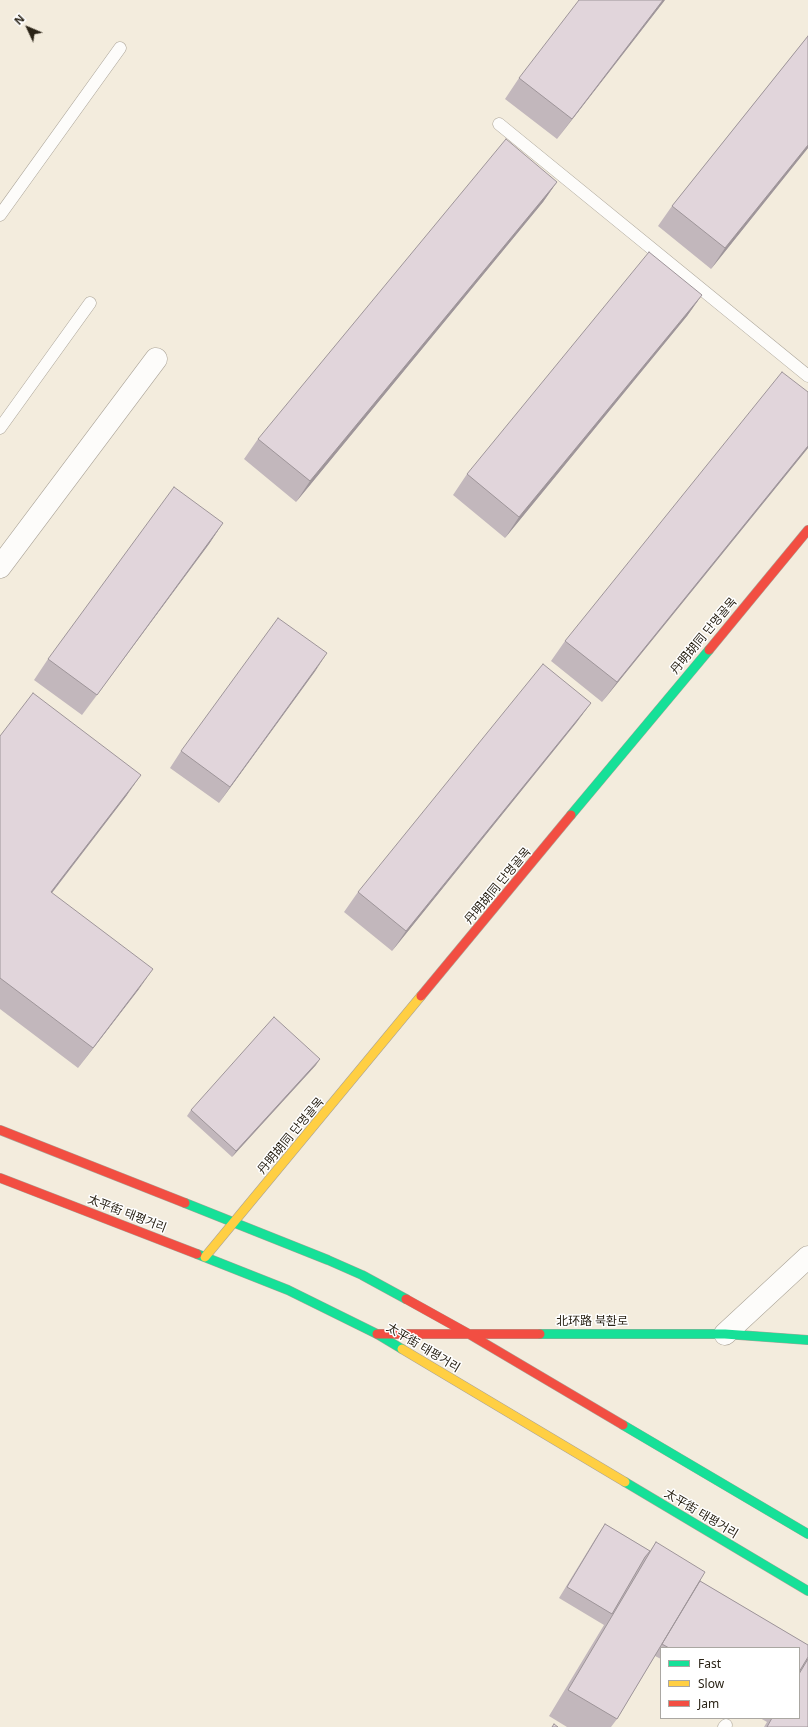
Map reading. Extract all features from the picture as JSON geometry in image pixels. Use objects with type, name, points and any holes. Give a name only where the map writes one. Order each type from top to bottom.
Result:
[{"type":"main road","name":"丹明胡同 단명골목","points":[[206,1257],[808,530]]},
{"type":"main road","points":[[0,1130],[362,1276],[469,1334],[808,1534]]},
{"type":"main road","name":"太平街 태평거리","points":[[0,1178],[206,1257],[315,1302],[377,1334],[808,1591]]},
{"type":"main road","name":"北环路 북환로","points":[[377,1334],[725,1334],[808,1340]]},
{"type":"street","points":[[0,567],[156,359]]},
{"type":"street","points":[[725,1334],[808,1257]]},
{"type":"lane","points":[[0,215],[120,48]]},
{"type":"lane","points":[[499,124],[808,376]]},
{"type":"lane","points":[[0,428],[90,303]]},
{"type":"building","points":[[579,0],[663,0],[572,119],[519,78]]},
{"type":"building","points":[[808,36],[808,145],[725,248],[672,206]]},
{"type":"building","points":[[506,139],[557,182],[310,481],[258,439]]},
{"type":"building","points":[[649,252],[702,295],[519,517],[467,474]]},
{"type":"building","points":[[782,372],[808,392],[808,446],[617,682],[565,641]]},
{"type":"building","points":[[174,487],[223,523],[97,695],[48,659]]},
{"type":"building","points":[[278,618],[327,653],[230,787],[181,751]]},
{"type":"building","points":[[543,664],[591,703],[406,931],[358,892]]},
{"type":"building","points":[[33,693],[141,775],[51,892],[153,969],[93,1048],[0,978],[0,736]]},
{"type":"building","points":[[274,1017],[320,1059],[236,1151],[191,1110]]},
{"type":"building","points":[[605,1524],[650,1551],[612,1614],[567,1587]]},
{"type":"building","points":[[656,1542],[705,1572],[617,1719],[568,1690]]},
{"type":"building","points":[[700,1581],[808,1645],[808,1657],[800,1670],[800,1647],[667,1647],[662,1644]]},
{"type":"building","points":[[808,1659],[808,1727],[767,1727],[771,1719],[800,1719],[800,1672]]},
{"type":"traffic: fast","points":[[571,815],[709,650]]},
{"type":"traffic: fast","points":[[185,1203],[328,1260],[362,1275],[406,1299]]},
{"type":"traffic: fast","points":[[197,1254],[288,1290],[377,1334],[402,1349]]},
{"type":"traffic: fast","points":[[540,1334],[725,1334],[808,1340]]},
{"type":"traffic: fast","points":[[623,1425],[808,1534]]},
{"type":"traffic: fast","points":[[625,1482],[808,1591]]},
{"type":"traffic: slow","points":[[205,1257],[421,996]]},
{"type":"traffic: slow","points":[[402,1349],[625,1482]]},
{"type":"traffic: jam","points":[[709,650],[808,530]]},
{"type":"traffic: jam","points":[[421,996],[571,815]]},
{"type":"traffic: jam","points":[[0,1130],[185,1203]]},
{"type":"traffic: jam","points":[[0,1178],[197,1254]]},
{"type":"traffic: jam","points":[[406,1299],[469,1334],[623,1425]]},
{"type":"traffic: jam","points":[[377,1334],[540,1334]]}]
